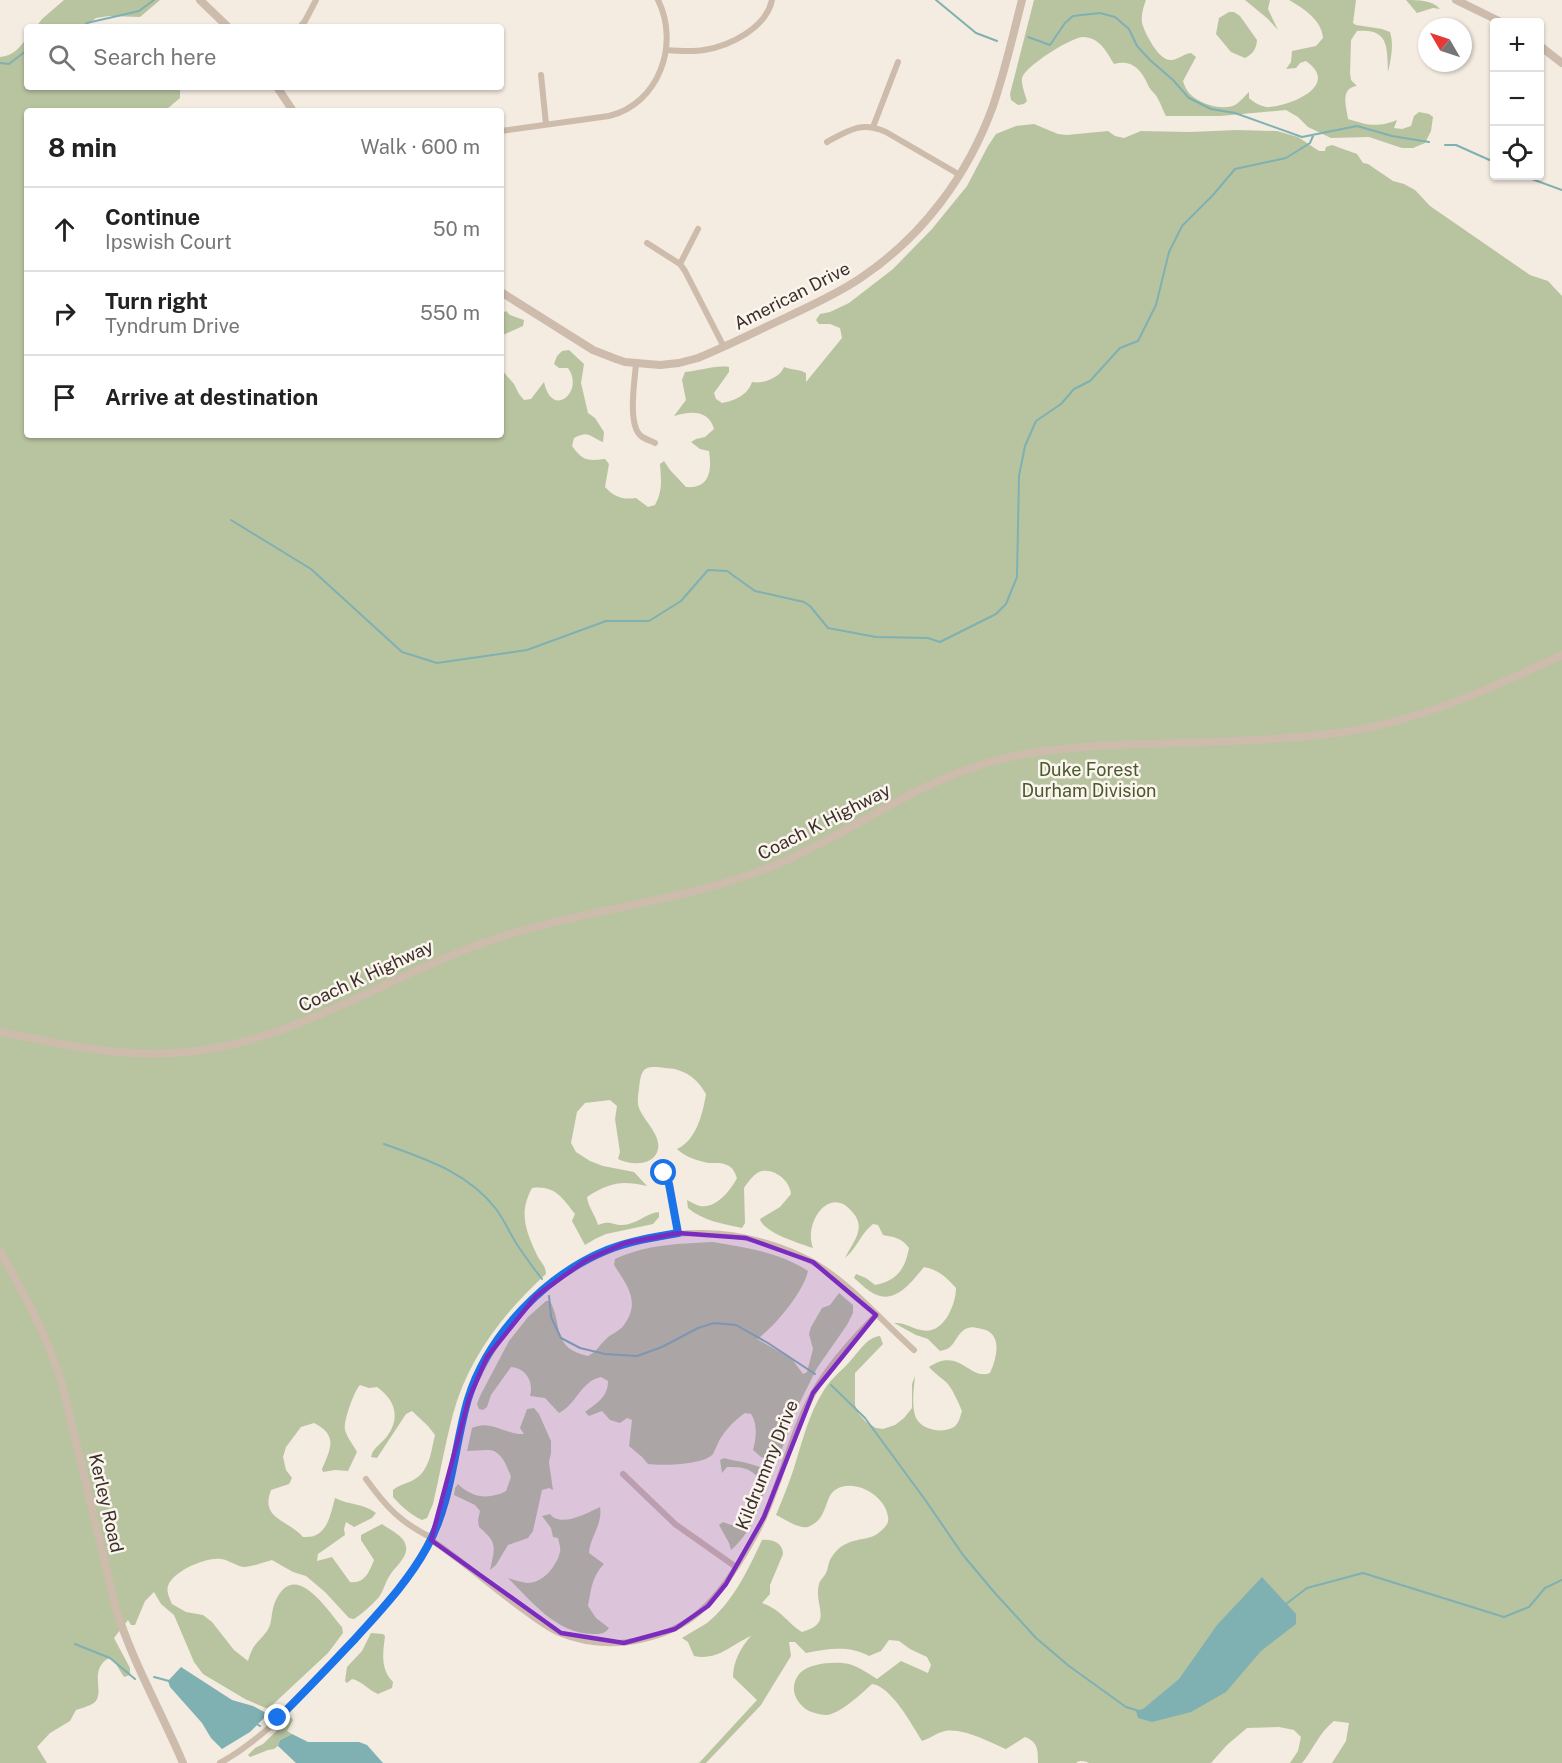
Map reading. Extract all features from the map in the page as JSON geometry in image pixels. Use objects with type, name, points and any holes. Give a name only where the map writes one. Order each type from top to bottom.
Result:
[{"type":"street","points":[[200,0],[225,24]]},
{"type":"street","points":[[302,24],[316,0]]},
{"type":"street","points":[[504,131],[609,116],[623,112],[635,104],[653,86],[664,61],[667,30],[658,0]]},
{"type":"street","points":[[666,50],[702,51],[733,41],[760,22],[770,11],[772,0]]},
{"type":"street","name":"American Drive","points":[[504,294],[593,350],[625,362],[660,365],[698,358],[827,298],[862,278],[912,236],[960,175],[992,107],[1022,0]]},
{"type":"street","points":[[1456,0],[1493,18]]},
{"type":"street","points":[[1544,50],[1562,63]]},
{"type":"street","points":[[873,127],[898,62]]},
{"type":"street","points":[[541,75],[546,124]]},
{"type":"street","points":[[279,90],[291,108]]},
{"type":"street","points":[[827,142],[861,126],[873,127],[886,132],[960,175]]},
{"type":"street","points":[[680,264],[698,229]]},
{"type":"street","points":[[647,243],[680,264],[724,347]]},
{"type":"street","points":[[636,363],[633,411],[636,426],[642,436],[655,443]]},
{"type":"street","name":"Coach K Highway","points":[[0,1032],[92,1050],[118,1052],[187,1053],[229,1046],[291,1027],[441,958],[511,933],[718,885],[760,871],[810,849],[919,790],[981,764],[1012,756],[1050,751],[1302,736],[1366,728],[1396,722],[1447,706],[1562,655]]},
{"type":"street","points":[[664,1173],[669,1184],[678,1233]]},
{"type":"street","points":[[220,1763],[257,1738],[316,1680],[391,1598],[418,1562],[431,1539],[445,1499],[469,1398],[487,1357],[514,1319],[542,1290],[586,1260],[625,1243],[678,1233],[711,1233],[746,1238],[801,1256],[824,1269],[914,1350]]},
{"type":"street","name":"Kerley Road","points":[[0,1251],[33,1310],[52,1353],[62,1384],[116,1609],[139,1672],[183,1763]]},
{"type":"street","name":"Kildrummy Drive","points":[[366,1479],[392,1513],[554,1630],[579,1639],[608,1643],[624,1643],[658,1636],[681,1626],[708,1606],[720,1592],[764,1517],[799,1423],[813,1393],[840,1354],[876,1315]]},
{"type":"street","points":[[623,1474],[663,1514],[736,1568]]},
{"type":"highlighted area","points":[[678,1233],[746,1238],[813,1262],[876,1315],[813,1393],[764,1517],[726,1584],[708,1606],[675,1629],[624,1643],[561,1633],[431,1540],[469,1398],[487,1357],[536,1296],[586,1260],[625,1243]]},
{"type":"green space","points":[[64,0],[160,0],[140,17],[109,16],[96,18],[89,24],[38,24]]},
{"type":"green space","points":[[1034,0],[1146,0],[1142,12],[1142,23],[1153,46],[1161,56],[1170,60],[1191,53],[1196,57],[1183,81],[1190,94],[1211,106],[1230,107],[1241,101],[1249,92],[1251,100],[1268,107],[1300,98],[1316,86],[1318,78],[1315,70],[1306,61],[1300,63],[1296,68],[1286,69],[1291,62],[1292,51],[1316,46],[1323,38],[1319,26],[1311,15],[1289,0],[1356,0],[1353,23],[1390,32],[1392,52],[1388,72],[1386,47],[1381,36],[1367,31],[1357,31],[1351,40],[1350,73],[1351,80],[1357,86],[1352,87],[1346,94],[1348,119],[1372,125],[1397,120],[1394,128],[1402,129],[1411,126],[1414,116],[1419,112],[1433,117],[1431,131],[1425,143],[1413,148],[1402,148],[1369,137],[1331,138],[1308,127],[1286,110],[1220,116],[1166,116],[1157,97],[1136,68],[1126,63],[1114,64],[1098,42],[1083,37],[1050,53],[1025,73],[1022,80],[1027,101],[1018,105],[1011,100],[1010,94]]},
{"type":"green space","points":[[1245,0],[1270,0],[1268,9],[1278,30],[1268,19]]},
{"type":"green space","points":[[1406,0],[1429,2],[1440,9],[1433,8],[1417,13]]},
{"type":"green space","points":[[1229,12],[1240,16],[1257,40],[1254,51],[1245,58],[1231,52],[1216,34],[1219,18]]},
{"type":"green space","name":"Duke Forest Durham Division","points":[[24,41],[24,90],[180,90],[180,98],[168,108],[24,108],[24,438],[504,438],[504,372],[524,400],[531,399],[544,382],[548,393],[554,399],[560,400],[570,393],[573,385],[572,377],[568,368],[559,368],[554,364],[562,351],[569,350],[584,364],[581,383],[588,413],[595,418],[604,432],[603,442],[583,434],[574,438],[572,446],[579,455],[586,459],[605,459],[609,464],[605,487],[612,493],[627,499],[636,498],[648,507],[655,505],[660,490],[660,464],[664,461],[686,487],[700,485],[708,477],[709,451],[700,449],[691,442],[705,437],[714,429],[711,422],[698,413],[674,416],[686,400],[682,380],[685,372],[729,367],[729,372],[714,393],[716,399],[722,403],[740,397],[752,382],[766,381],[775,377],[784,367],[806,373],[806,382],[842,338],[840,328],[830,324],[819,324],[816,320],[820,314],[849,303],[893,269],[932,229],[967,186],[996,134],[1016,126],[1034,124],[1058,134],[1108,131],[1124,138],[1141,131],[1277,131],[1298,137],[1319,151],[1325,151],[1326,147],[1332,145],[1357,154],[1363,163],[1393,181],[1415,190],[1430,206],[1530,275],[1548,281],[1562,296],[1562,1763],[1332,1763],[1346,1741],[1349,1723],[1334,1721],[1320,1736],[1302,1763],[1290,1763],[1298,1751],[1301,1737],[1294,1730],[1279,1727],[1247,1728],[1211,1763],[1089,1763],[1079,1761],[1076,1763],[1038,1763],[1038,1754],[1033,1741],[1025,1737],[1006,1749],[976,1736],[953,1731],[945,1731],[922,1741],[894,1699],[879,1686],[872,1684],[857,1698],[833,1714],[818,1714],[800,1704],[794,1689],[796,1678],[804,1670],[816,1665],[849,1664],[877,1679],[901,1661],[928,1673],[931,1665],[927,1657],[899,1641],[889,1640],[881,1651],[869,1656],[845,1649],[806,1653],[795,1642],[789,1642],[791,1656],[761,1705],[706,1763],[699,1763],[757,1700],[733,1677],[738,1655],[751,1636],[717,1654],[702,1657],[694,1656],[688,1642],[682,1638],[707,1623],[725,1605],[745,1574],[762,1540],[776,1543],[783,1550],[783,1554],[770,1585],[770,1594],[762,1603],[775,1609],[802,1632],[812,1628],[818,1624],[821,1613],[819,1584],[833,1555],[844,1545],[875,1535],[887,1525],[888,1517],[882,1502],[868,1491],[851,1486],[835,1490],[820,1518],[810,1526],[798,1526],[776,1515],[810,1419],[827,1385],[864,1344],[880,1336],[883,1344],[855,1373],[855,1405],[859,1414],[876,1428],[883,1429],[895,1425],[912,1408],[912,1384],[915,1376],[913,1403],[916,1418],[927,1428],[933,1430],[949,1429],[957,1424],[962,1411],[948,1384],[929,1367],[949,1360],[976,1372],[990,1373],[995,1360],[996,1341],[989,1331],[971,1327],[965,1329],[952,1345],[940,1351],[928,1339],[894,1323],[929,1331],[936,1328],[947,1318],[951,1310],[956,1288],[942,1274],[924,1267],[904,1289],[891,1296],[884,1297],[868,1290],[854,1278],[856,1274],[875,1285],[883,1283],[899,1273],[909,1248],[901,1240],[883,1235],[878,1225],[873,1224],[845,1258],[856,1239],[859,1227],[855,1216],[845,1205],[836,1202],[821,1209],[812,1227],[813,1248],[768,1229],[760,1219],[780,1207],[791,1194],[788,1185],[778,1174],[768,1171],[759,1172],[744,1188],[745,1223],[742,1228],[707,1219],[688,1208],[687,1200],[700,1206],[717,1202],[727,1193],[737,1178],[733,1169],[726,1165],[696,1160],[677,1149],[684,1145],[694,1133],[701,1118],[706,1094],[687,1074],[675,1069],[652,1067],[643,1072],[638,1101],[641,1113],[657,1139],[658,1149],[652,1159],[635,1163],[618,1159],[620,1152],[615,1119],[617,1106],[610,1100],[585,1103],[577,1112],[571,1143],[576,1152],[590,1161],[634,1172],[647,1186],[630,1183],[616,1184],[587,1197],[598,1225],[627,1224],[659,1212],[659,1217],[653,1224],[606,1234],[585,1245],[572,1221],[575,1214],[561,1198],[552,1190],[532,1188],[526,1205],[525,1220],[529,1236],[546,1274],[502,1320],[468,1374],[453,1414],[433,1504],[427,1518],[422,1520],[406,1510],[393,1497],[393,1490],[415,1479],[424,1471],[435,1435],[412,1411],[406,1414],[377,1458],[371,1457],[392,1428],[395,1415],[388,1397],[377,1387],[369,1388],[360,1385],[350,1407],[345,1430],[357,1452],[348,1471],[323,1472],[330,1448],[329,1437],[327,1432],[314,1423],[301,1427],[286,1447],[283,1457],[286,1470],[292,1478],[289,1484],[271,1490],[269,1500],[269,1507],[277,1518],[303,1537],[311,1537],[326,1525],[335,1498],[366,1507],[376,1513],[372,1518],[354,1527],[346,1522],[345,1535],[318,1554],[317,1561],[332,1557],[350,1582],[355,1582],[366,1576],[374,1560],[361,1540],[361,1535],[382,1524],[397,1534],[405,1543],[406,1551],[401,1562],[388,1578],[376,1600],[354,1619],[349,1618],[325,1592],[306,1576],[293,1572],[272,1560],[244,1567],[221,1559],[207,1560],[183,1570],[171,1580],[168,1586],[172,1604],[186,1612],[203,1615],[212,1622],[234,1650],[248,1661],[253,1648],[269,1628],[275,1602],[283,1590],[291,1585],[300,1586],[319,1599],[342,1627],[343,1633],[328,1653],[268,1709],[245,1699],[203,1674],[194,1662],[174,1615],[161,1604],[154,1592],[145,1601],[135,1625],[131,1625],[128,1620],[114,1638],[130,1668],[130,1675],[124,1677],[114,1661],[109,1658],[103,1663],[99,1669],[98,1698],[95,1702],[76,1710],[70,1721],[50,1733],[37,1747],[47,1763],[0,1763],[0,57],[18,48]]},
{"type":"green space","points":[[506,311],[524,320],[523,326],[504,335],[504,312]]},
{"type":"green space","points":[[713,1242],[774,1255],[808,1271],[801,1289],[787,1308],[772,1327],[757,1339],[792,1359],[803,1374],[807,1372],[813,1349],[809,1334],[811,1327],[822,1308],[830,1305],[839,1293],[853,1305],[853,1313],[847,1325],[817,1368],[791,1420],[786,1440],[778,1456],[772,1460],[761,1457],[753,1450],[756,1436],[755,1422],[751,1414],[745,1413],[727,1429],[713,1454],[708,1458],[682,1464],[648,1464],[629,1446],[632,1420],[627,1418],[620,1423],[610,1420],[602,1411],[589,1416],[585,1412],[601,1399],[608,1387],[608,1381],[601,1377],[588,1383],[570,1405],[559,1413],[545,1398],[530,1396],[531,1386],[528,1377],[521,1370],[511,1367],[491,1395],[487,1407],[483,1410],[479,1409],[477,1404],[480,1396],[509,1341],[528,1317],[546,1301],[550,1301],[554,1310],[563,1341],[576,1352],[588,1356],[622,1327],[629,1317],[632,1301],[614,1265],[615,1259],[639,1250],[675,1244]]},
{"type":"green space","points":[[534,1408],[551,1441],[549,1462],[553,1490],[549,1488],[542,1490],[533,1531],[528,1538],[508,1545],[496,1565],[490,1570],[494,1546],[479,1527],[480,1511],[475,1505],[454,1495],[455,1488],[458,1484],[463,1489],[481,1496],[493,1496],[506,1491],[511,1477],[500,1455],[492,1450],[467,1451],[472,1428],[485,1425],[524,1434],[520,1428],[527,1409]]},
{"type":"green space","points":[[724,1458],[755,1465],[770,1475],[751,1525],[739,1543],[731,1550],[719,1525],[723,1522],[736,1524],[750,1503],[758,1478],[752,1472],[740,1468],[727,1467],[722,1473],[720,1460]]},
{"type":"green space","points":[[600,1507],[600,1519],[589,1553],[604,1564],[594,1578],[588,1606],[596,1618],[609,1628],[602,1633],[580,1633],[546,1615],[508,1578],[527,1583],[538,1580],[548,1573],[558,1558],[560,1550],[558,1538],[553,1537],[551,1528],[542,1516],[550,1514],[555,1518],[567,1520]]},
{"type":"green space","points":[[371,1633],[385,1636],[384,1666],[393,1682],[392,1688],[378,1694],[356,1680],[352,1679],[347,1683],[345,1681],[347,1667],[362,1651]]},
{"type":"green space","points":[[291,1717],[293,1720],[287,1731],[292,1734],[280,1740],[274,1749],[250,1757],[248,1755],[263,1744]]},
{"type":"water","points":[[1262,1577],[1296,1614],[1296,1624],[1261,1651],[1226,1692],[1191,1712],[1152,1722],[1138,1718],[1136,1711],[1143,1709],[1179,1679],[1217,1625]]},
{"type":"water","points":[[181,1667],[232,1700],[253,1706],[268,1714],[250,1732],[222,1749],[170,1687],[168,1681]]},
{"type":"water","points":[[292,1734],[308,1742],[359,1742],[367,1745],[383,1763],[296,1763],[278,1746],[280,1740]]},
{"type":"waterway","points":[[86,24],[139,11],[154,0]]},
{"type":"waterway","points":[[936,0],[976,33],[997,41]]},
{"type":"waterway","points":[[1028,37],[1050,45],[1065,23],[1073,16],[1100,13],[1115,17],[1129,29],[1137,46],[1150,60],[1189,98],[1211,109],[1235,113],[1302,137],[1357,126],[1392,136],[1429,142]]},
{"type":"waterway","points":[[0,63],[9,64],[24,52]]},
{"type":"waterway","points":[[231,520],[311,569],[402,652],[437,663],[527,650],[606,621],[649,621],[681,601],[708,570],[727,571],[755,591],[804,602],[828,628],[876,637],[928,638],[940,642],[996,614],[1006,604],[1017,577],[1019,476],[1025,446],[1036,421],[1061,404],[1074,389],[1090,381],[1120,348],[1138,341],[1156,305],[1169,252],[1182,226],[1235,169],[1286,158],[1310,143],[1313,136]]},
{"type":"waterway","points":[[1445,145],[1456,145],[1490,160]]},
{"type":"waterway","points":[[1534,180],[1562,190]]},
{"type":"waterway","points":[[384,1144],[445,1168],[485,1196],[542,1279]]},
{"type":"waterway","points":[[549,1296],[551,1317],[561,1338],[580,1348],[605,1354],[637,1356],[662,1347],[698,1328],[714,1323],[736,1325],[815,1374]]},
{"type":"waterway","points":[[831,1385],[865,1418],[963,1555],[1036,1638],[1069,1666],[1126,1707],[1139,1711]]},
{"type":"waterway","points":[[1286,1604],[1307,1588],[1363,1573],[1504,1617],[1529,1607],[1545,1588],[1562,1580]]},
{"type":"waterway","points":[[75,1644],[110,1658],[135,1679]]},
{"type":"waterway","points":[[154,1677],[169,1681]]},
{"type":"waterway","points":[[255,1723],[260,1726]]},
{"type":"route","points":[[278,1718],[376,1616],[405,1581],[427,1547],[445,1499],[474,1384],[487,1357],[514,1319],[542,1290],[586,1260],[625,1243],[678,1233],[669,1184],[664,1173]]}]
